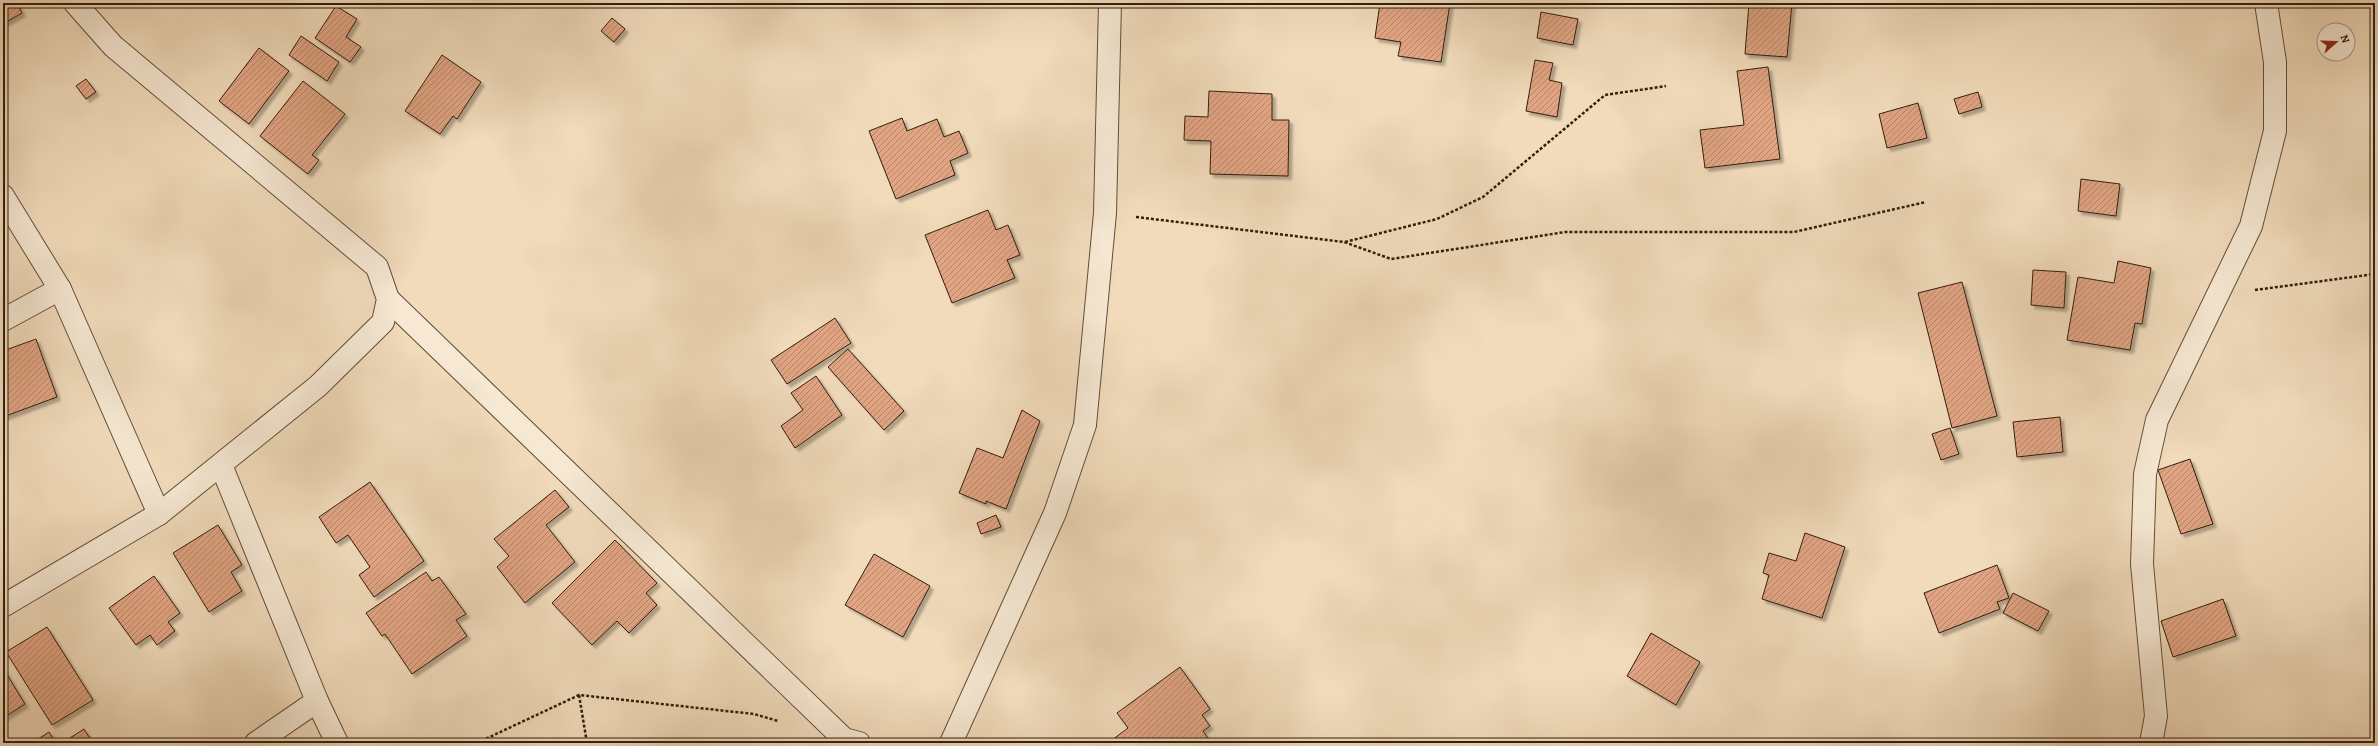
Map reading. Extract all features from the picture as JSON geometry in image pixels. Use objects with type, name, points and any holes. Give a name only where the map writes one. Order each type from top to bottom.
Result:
[{"type":"street","points":[[74,3],[113,46],[377,267],[388,299],[844,739],[859,743]]},
{"type":"street","points":[[951,743],[1055,513],[1085,424],[1105,213],[1110,3]]},
{"type":"street","points":[[2151,743],[2156,716],[2142,564],[2145,474],[2157,420],[2220,295],[2251,226],[2275,130],[2275,62],[2266,3]]},
{"type":"street","points":[[3,196],[60,289],[159,514]]},
{"type":"street","points":[[3,320],[60,289]]},
{"type":"street","points":[[3,606],[159,514],[221,465],[318,386],[383,322],[388,299]]},
{"type":"street","points":[[221,465],[317,701],[337,743]]},
{"type":"street","points":[[256,743],[317,701]]},
{"type":"path","points":[[1344,242],[1437,219],[1476,201],[1605,95],[1666,86]]},
{"type":"path","points":[[1105,213],[1344,242],[1391,259],[1565,232],[1794,232],[1926,202]]},
{"type":"path","points":[[2220,295],[2375,274]]},
{"type":"path","points":[[477,743],[579,695],[754,714],[784,722]]},
{"type":"path","points":[[579,695],[587,743]]},
{"type":"building","points":[[3,3],[17,3],[22,13],[3,24]]},
{"type":"building","points":[[1380,3],[1450,3],[1441,62],[1398,56],[1401,42],[1375,38]]},
{"type":"building","points":[[1749,3],[1792,3],[1787,57],[1745,54]]},
{"type":"building","points":[[336,6],[357,19],[346,37],[361,47],[350,62],[315,38]]},
{"type":"building","points":[[1541,12],[1578,19],[1573,45],[1537,38]]},
{"type":"building","points":[[612,18],[625,29],[614,42],[601,31]]},
{"type":"building","points":[[301,36],[339,62],[327,81],[289,55]]},
{"type":"building","points":[[259,48],[289,71],[249,124],[219,101]]},
{"type":"building","points":[[442,55],[481,82],[457,119],[453,116],[440,134],[405,111]]},
{"type":"building","points":[[1535,60],[1553,63],[1549,80],[1562,83],[1557,117],[1526,111]]},
{"type":"building","points":[[1768,67],[1780,159],[1705,168],[1700,130],[1744,125],[1737,71]]},
{"type":"building","points":[[86,79],[96,92],[86,99],[76,86]]},
{"type":"building","points":[[303,81],[345,114],[312,155],[319,160],[308,174],[260,136]]},
{"type":"building","points":[[1209,91],[1272,94],[1272,120],[1289,120],[1288,176],[1210,174],[1211,141],[1184,140],[1185,116],[1208,117]]},
{"type":"building","points":[[1978,92],[1982,107],[1959,114],[1954,99]]},
{"type":"building","points":[[1918,103],[1927,138],[1887,148],[1879,114]]},
{"type":"building","points":[[902,118],[907,131],[937,119],[944,137],[959,131],[968,153],[950,161],[955,175],[896,199],[869,131]]},
{"type":"building","points":[[2081,179],[2120,184],[2116,216],[2078,211]]},
{"type":"building","points":[[988,210],[996,230],[1008,225],[1020,255],[1007,260],[1015,278],[952,303],[925,235]]},
{"type":"building","points":[[2118,261],[2151,268],[2142,324],[2135,323],[2130,350],[2067,340],[2078,277],[2114,283]]},
{"type":"building","points":[[2033,270],[2066,272],[2064,308],[2031,305]]},
{"type":"building","points":[[1962,282],[1997,416],[1952,428],[1918,293]]},
{"type":"building","points":[[835,318],[851,343],[787,384],[771,360]]},
{"type":"building","points":[[36,339],[57,397],[3,417],[3,351]]},
{"type":"building","points":[[848,349],[904,411],[884,430],[828,367]]},
{"type":"building","points":[[816,376],[842,415],[795,448],[781,426],[803,410],[791,393]]},
{"type":"building","points":[[1022,410],[1040,421],[1006,509],[986,501],[986,504],[959,493],[977,448],[1003,458]]},
{"type":"building","points":[[2060,417],[2063,452],[2017,457],[2013,422]]},
{"type":"building","points":[[1950,428],[1959,454],[1941,460],[1932,434]]},
{"type":"building","points":[[2190,459],[2213,524],[2181,534],[2158,470]]},
{"type":"building","points":[[370,482],[424,561],[374,597],[359,575],[370,567],[348,535],[336,543],[319,517]]},
{"type":"building","points":[[555,490],[569,507],[546,525],[575,562],[525,603],[497,567],[509,556],[494,539]]},
{"type":"building","points":[[996,515],[1001,527],[981,534],[977,523]]},
{"type":"building","points":[[218,525],[242,565],[231,572],[242,591],[209,612],[173,553]]},
{"type":"building","points":[[1805,533],[1845,547],[1822,618],[1762,599],[1769,575],[1763,573],[1769,553],[1796,561]]},
{"type":"building","points":[[615,540],[657,583],[646,593],[657,605],[629,633],[617,621],[592,645],[552,603]]},
{"type":"building","points":[[874,554],[930,586],[903,637],[845,605]]},
{"type":"building","points":[[1997,565],[2009,598],[1997,602],[2000,609],[1939,633],[1924,593]]},
{"type":"building","points":[[426,572],[432,581],[439,577],[466,614],[456,620],[467,636],[412,674],[385,634],[382,636],[366,613]]},
{"type":"building","points":[[154,576],[180,613],[168,622],[175,631],[157,645],[150,635],[136,645],[109,608]]},
{"type":"building","points":[[2013,593],[2049,611],[2038,631],[2003,613]]},
{"type":"building","points":[[2223,599],[2236,636],[2173,657],[2161,621]]},
{"type":"building","points":[[47,627],[93,700],[52,725],[6,652]]},
{"type":"building","points":[[1651,633],[1700,662],[1676,705],[1627,676]]},
{"type":"building","points":[[1180,667],[1210,709],[1202,715],[1210,726],[1203,731],[1211,743],[1108,743],[1128,728],[1117,713]]},
{"type":"building","points":[[3,668],[25,704],[3,718]]},
{"type":"building","points":[[84,729],[93,743],[62,743]]},
{"type":"building","points":[[49,732],[56,743],[32,743]]}]
